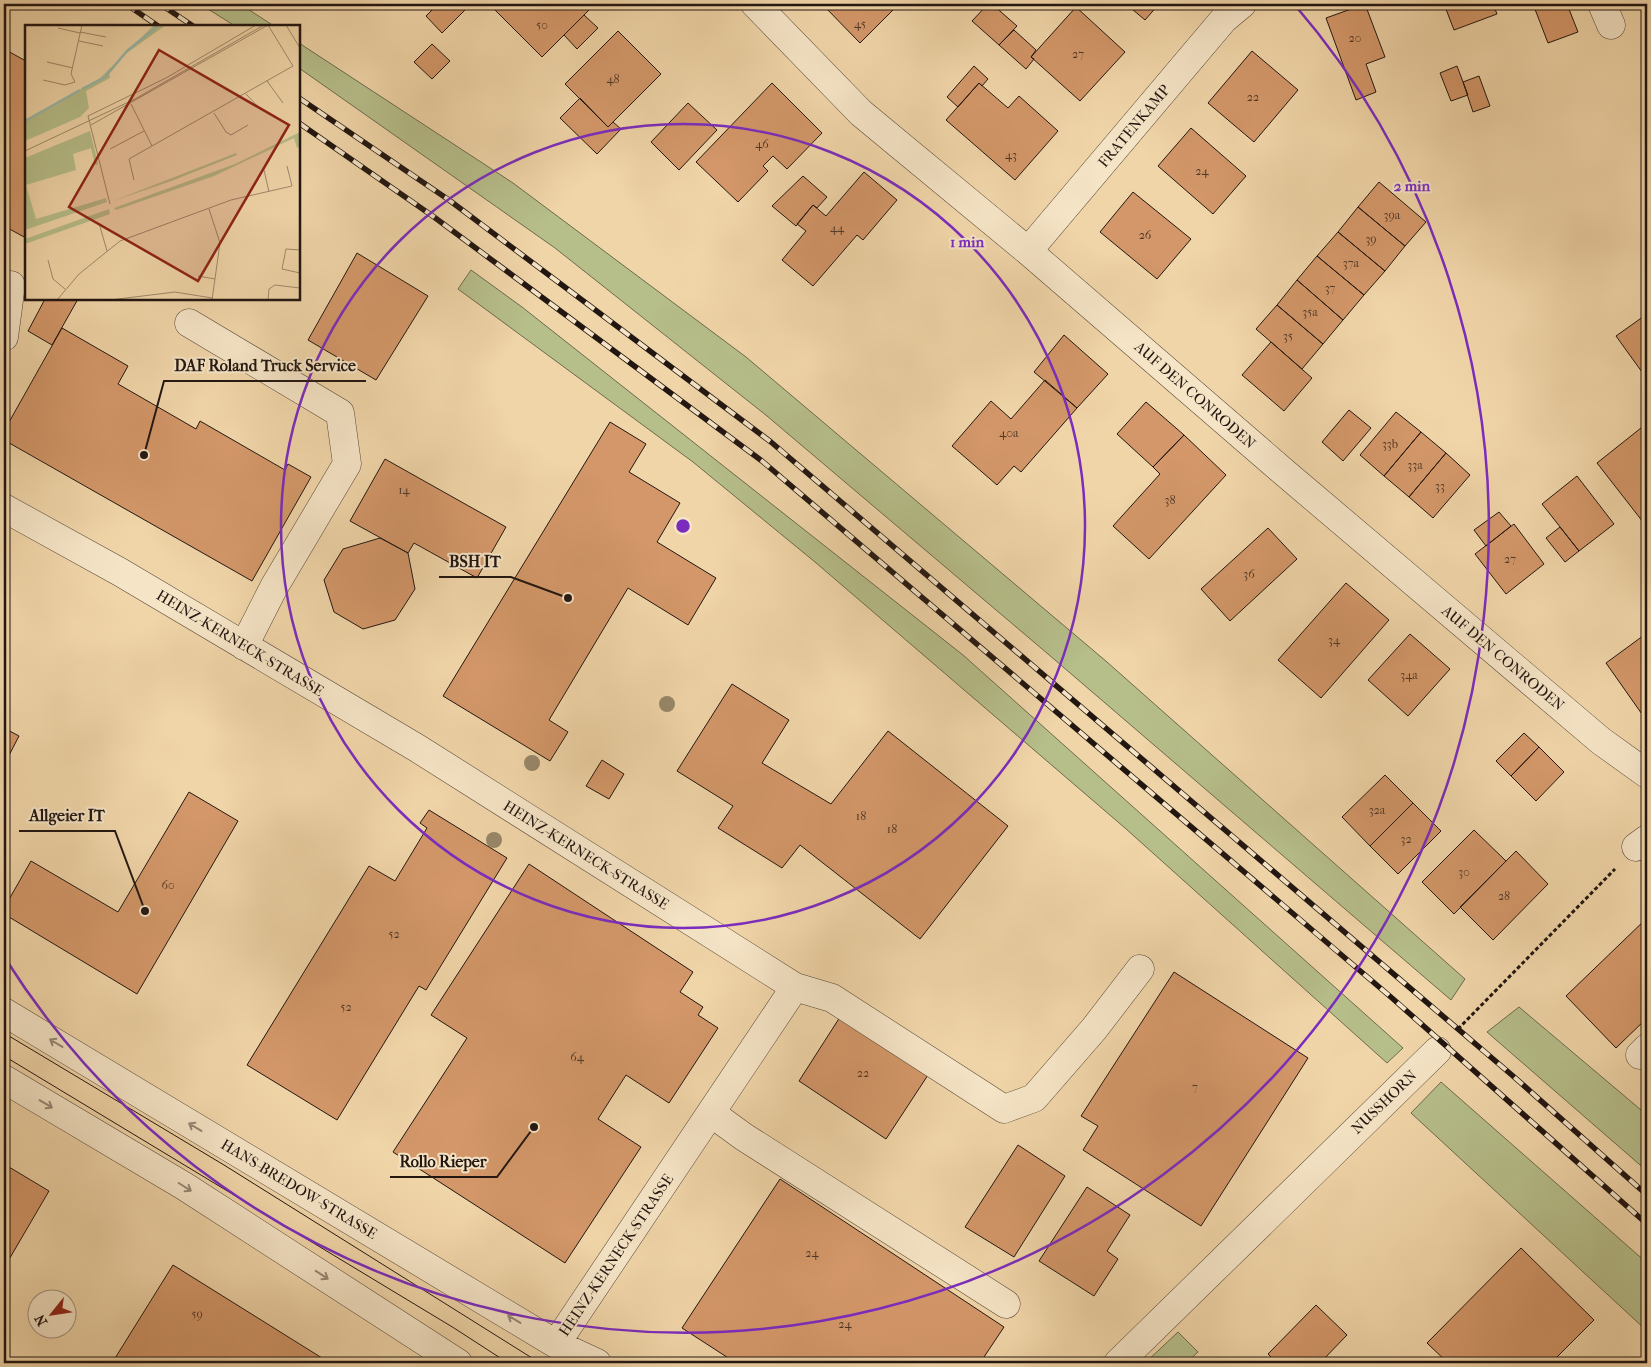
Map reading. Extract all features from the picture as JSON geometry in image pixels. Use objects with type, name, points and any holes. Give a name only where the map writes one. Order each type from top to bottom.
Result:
[{"type":"street","name":"AUF DEN CONRODEN","points":[[755,4],[861,112],[1028,251],[1286,474],[1593,735],[1647,774]]},
{"type":"street","name":"FRATENKAMP","points":[[1028,251],[1224,19],[1242,4]]},
{"type":"street","points":[[4,337],[11,285]]},
{"type":"street","points":[[189,323],[340,413],[347,464],[274,587],[244,646]]},
{"type":"street","name":"HEINZ-KERNECK-STRASSE","points":[[4,508],[120,572],[417,748],[795,987],[556,1344]]},
{"type":"street","points":[[795,987],[832,998],[1004,1109],[1034,1098],[1094,1029],[1140,969]]},
{"type":"street","name":"HANS-BREDOW-STRASSE","points":[[4,1012],[556,1344],[597,1363]]},
{"type":"street","name":"NUSSHORN","points":[[1118,1363],[1437,1051]]},
{"type":"street","points":[[4,1079],[184,1186],[458,1363]]},
{"type":"street","points":[[711,1113],[744,1137],[1006,1304]]},
{"type":"path","points":[[1437,1051],[1642,843]]},
{"type":"green space","points":[[200,4],[240,4],[272,25],[233,25]]},
{"type":"green space","points":[[300,44],[513,183],[746,357],[1107,662],[1465,979],[1451,1000],[767,416],[555,248],[300,69]]},
{"type":"green space","points":[[471,270],[522,307],[963,655],[1403,1048],[1387,1063],[1125,828],[815,562],[693,462],[458,289]]},
{"type":"green space","points":[[1519,1007],[1647,1115],[1647,1171],[1487,1032]]},
{"type":"green space","points":[[1441,1082],[1647,1263],[1647,1331],[1411,1113]]},
{"type":"green space","points":[[1178,1332],[1198,1352],[1186,1363],[1145,1363]]},
{"type":"building","points":[[438,4],[462,4],[467,8],[442,33],[426,16]]},
{"type":"building","points":[[501,4],[595,4],[542,57],[495,10]]},
{"type":"building","points":[[824,4],[899,4],[860,43]]},
{"type":"building","points":[[988,4],[992,4],[1017,26],[999,45],[972,21]]},
{"type":"building","points":[[1126,4],[1159,4],[1145,20]]},
{"type":"building","points":[[1365,4],[1385,57],[1366,64],[1376,92],[1356,100],[1326,18]]},
{"type":"building","points":[[1444,4],[1493,4],[1497,14],[1454,30]]},
{"type":"building","points":[[1533,4],[1567,4],[1578,32],[1548,43]]},
{"type":"building","points":[[1076,7],[1125,52],[1080,101],[1031,57]]},
{"type":"building","points":[[584,15],[598,28],[577,49],[564,35]]},
{"type":"building","points":[[1014,30],[1036,50],[1031,57],[1034,59],[1026,69],[999,45]]},
{"type":"building","points":[[618,31],[661,74],[608,127],[565,84]]},
{"type":"building","points":[[432,44],[450,61],[432,79],[414,62]]},
{"type":"building","points":[[4,49],[25,60],[25,237],[4,226]]},
{"type":"building","points":[[1252,51],[1298,90],[1254,142],[1208,103]]},
{"type":"building","points":[[974,66],[988,79],[982,86],[979,83],[958,107],[947,97]]},
{"type":"building","points":[[1457,66],[1468,95],[1451,101],[1440,73]]},
{"type":"building","points":[[1479,76],[1490,106],[1473,112],[1463,82]]},
{"type":"building","points":[[772,83],[822,133],[787,169],[773,156],[763,166],[768,171],[738,202],[696,162]]},
{"type":"building","points":[[979,83],[1008,108],[1019,96],[1058,131],[1015,180],[946,120]]},
{"type":"building","points":[[580,98],[608,127],[613,122],[621,129],[597,154],[560,118]]},
{"type":"building","points":[[688,103],[717,130],[679,170],[651,142]]},
{"type":"building","points":[[1191,128],[1246,176],[1213,214],[1158,166]]},
{"type":"building","points":[[864,172],[897,200],[863,240],[857,235],[813,286],[782,260],[806,231],[797,224],[813,205],[826,216]]},
{"type":"building","points":[[803,176],[827,197],[817,208],[813,205],[796,226],[772,206]]},
{"type":"building","points":[[1379,182],[1426,222],[1405,246],[1358,207]]},
{"type":"building","points":[[1133,192],[1191,239],[1157,279],[1100,232]]},
{"type":"building","points":[[1358,207],[1405,246],[1385,271],[1338,232]]},
{"type":"building","points":[[1338,232],[1385,271],[1364,295],[1317,256]]},
{"type":"building","points":[[357,253],[428,296],[376,380],[308,340]]},
{"type":"building","points":[[1317,256],[1364,295],[1343,320],[1297,280]]},
{"type":"building","points":[[1297,280],[1343,320],[1323,344],[1277,305]]},
{"type":"building","points":[[44,300],[77,300],[52,345],[28,331]]},
{"type":"building","points":[[1277,305],[1323,344],[1302,369],[1256,329]]},
{"type":"building","points":[[1647,314],[1647,379],[1616,336]]},
{"type":"building","points":[[62,328],[128,366],[118,384],[196,429],[200,421],[285,470],[288,464],[311,477],[252,581],[4,440],[4,431]]},
{"type":"building","points":[[1064,335],[1108,374],[1077,408],[1034,372]]},
{"type":"building","points":[[1271,342],[1312,378],[1284,411],[1242,375]]},
{"type":"building","points":[[1045,380],[1077,408],[1021,472],[1014,466],[997,485],[952,446],[991,401],[1011,419]]},
{"type":"building","points":[[1146,402],[1184,435],[1153,467],[1117,434]]},
{"type":"building","points":[[1349,410],[1371,428],[1343,461],[1322,442]]},
{"type":"building","points":[[1396,412],[1421,432],[1384,476],[1360,455]]},
{"type":"building","points":[[610,422],[646,444],[629,472],[680,503],[657,542],[716,578],[688,625],[628,588],[549,720],[568,732],[550,761],[443,696]]},
{"type":"building","points":[[1641,428],[1647,436],[1647,519],[1643,522],[1597,463]]},
{"type":"building","points":[[1421,432],[1446,453],[1409,497],[1384,476]]},
{"type":"building","points":[[1184,435],[1226,475],[1149,559],[1113,526],[1160,474],[1153,467]]},
{"type":"building","points":[[1446,453],[1470,475],[1433,518],[1409,497]]},
{"type":"building","points":[[385,459],[506,527],[477,578],[414,543],[408,553],[350,521]]},
{"type":"building","points":[[1577,476],[1614,524],[1579,551],[1542,504]]},
{"type":"building","points":[[1499,512],[1511,526],[1486,546],[1474,530]]},
{"type":"building","points":[[1514,524],[1544,564],[1506,594],[1475,554]]},
{"type":"building","points":[[1560,527],[1579,551],[1565,562],[1546,538]]},
{"type":"building","points":[[1268,528],[1297,559],[1230,621],[1201,589]]},
{"type":"building","points":[[380,538],[408,553],[415,589],[395,620],[363,629],[334,612],[324,580],[343,549]]},
{"type":"building","points":[[1346,583],[1389,620],[1321,698],[1278,660]]},
{"type":"building","points":[[1647,633],[1647,715],[1644,717],[1606,663]]},
{"type":"building","points":[[1410,634],[1450,669],[1408,716],[1368,680]]},
{"type":"building","points":[[732,684],[789,720],[762,763],[831,804],[888,731],[1008,826],[920,939],[800,845],[782,868],[718,828],[733,806],[677,771]]},
{"type":"building","points":[[4,728],[19,736],[4,765]]},
{"type":"building","points":[[1524,733],[1539,747],[1511,776],[1496,761]]},
{"type":"building","points":[[1539,747],[1564,772],[1536,801],[1511,776]]},
{"type":"building","points":[[602,760],[624,774],[609,799],[586,786]]},
{"type":"building","points":[[1385,775],[1413,803],[1370,846],[1342,817]]},
{"type":"building","points":[[189,792],[238,821],[137,994],[4,914],[4,908],[31,861],[118,912]]},
{"type":"building","points":[[1413,803],[1441,831],[1398,874],[1370,846]]},
{"type":"building","points":[[429,810],[507,858],[426,990],[419,986],[337,1120],[247,1065],[369,866],[395,881],[427,828],[420,823]]},
{"type":"building","points":[[1474,830],[1506,861],[1454,914],[1422,882]]},
{"type":"building","points":[[1516,851],[1548,884],[1493,940],[1460,907]]},
{"type":"building","points":[[529,864],[693,972],[680,992],[703,1007],[698,1015],[718,1028],[669,1103],[626,1075],[598,1119],[641,1147],[565,1263],[393,1152],[467,1038],[431,1015]]},
{"type":"building","points":[[1647,918],[1647,1018],[1616,1048],[1566,996]]},
{"type":"building","points":[[1174,972],[1308,1058],[1201,1226],[1083,1150],[1098,1126],[1081,1116]]},
{"type":"building","points":[[840,1017],[928,1075],[886,1139],[799,1081]]},
{"type":"building","points":[[1018,1145],[1065,1176],[1014,1257],[965,1227]]},
{"type":"building","points":[[4,1164],[49,1191],[4,1268]]},
{"type":"building","points":[[780,1179],[1004,1327],[980,1363],[736,1363],[682,1328]]},
{"type":"building","points":[[1087,1187],[1130,1215],[1107,1251],[1118,1259],[1094,1296],[1039,1261]]},
{"type":"building","points":[[1521,1248],[1594,1320],[1551,1363],[1448,1363],[1427,1343]]},
{"type":"building","points":[[173,1265],[330,1363],[112,1363]]},
{"type":"building","points":[[1316,1305],[1347,1335],[1320,1363],[1277,1363],[1268,1354]]},
{"type":"tram line","points":[[4,1033],[224,1165],[540,1363]]},
{"type":"tram line","points":[[4,1056],[454,1328],[508,1363]]},
{"type":"railway","points":[[126,4],[157,25]]},
{"type":"railway","points":[[160,4],[192,25]]},
{"type":"railway","points":[[300,99],[449,200],[771,442],[1513,1076],[1647,1195]]},
{"type":"railway","points":[[300,124],[434,217],[762,461],[1392,998],[1647,1224]]},
{"type":"place","name":"DAF Roland Truck Service","points":[[144,455]]},
{"type":"place","name":"BSH IT","points":[[568,598]]},
{"type":"place","name":"Allgeier IT","points":[[145,911]]},
{"type":"place","name":"Rollo Rieper","points":[[534,1127]]}]
